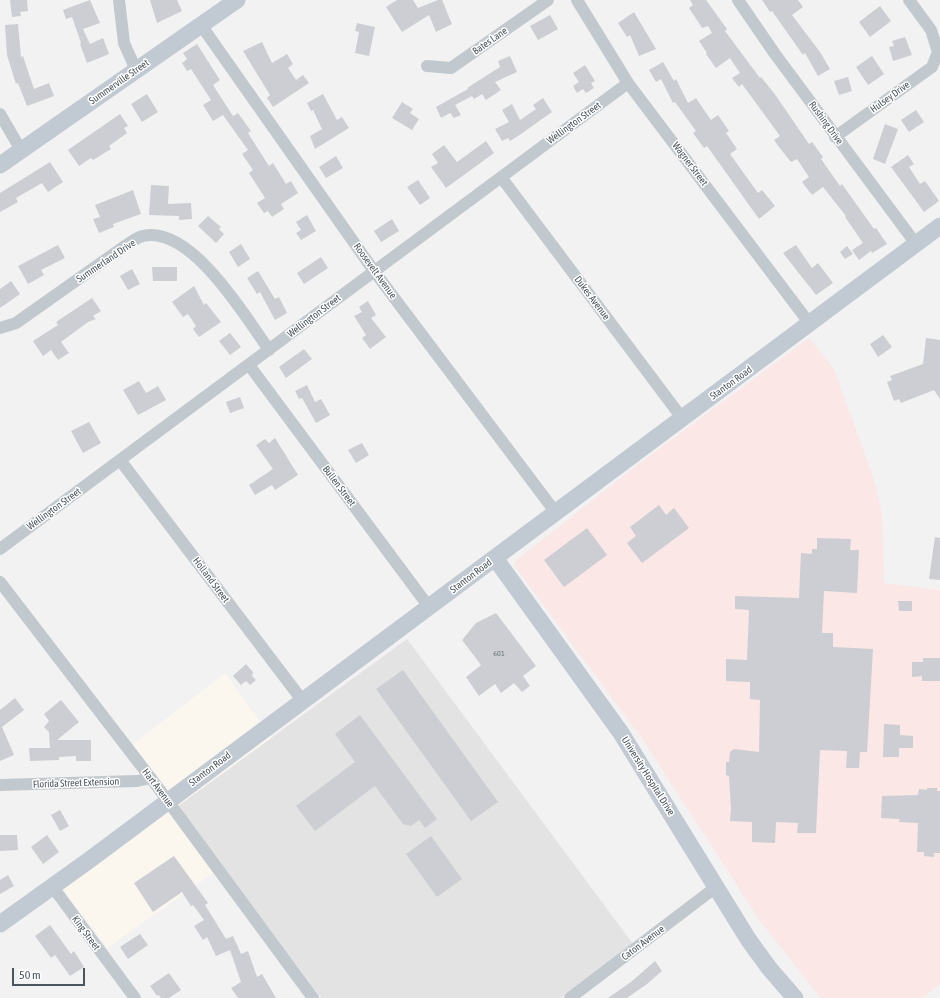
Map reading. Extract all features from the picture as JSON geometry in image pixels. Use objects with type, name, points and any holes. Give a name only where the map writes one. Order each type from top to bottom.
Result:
[{"type":"street","points":[[119,0],[124,43],[136,70]]},
{"type":"street","name":"Summerville Street","points":[[0,165],[237,0]]},
{"type":"street","name":"Bates Lane","points":[[427,66],[451,68],[548,0]]},
{"type":"street","name":"Wagner Street","points":[[577,0],[628,83],[810,324]]},
{"type":"street","name":"Rushing Drive","points":[[738,0],[775,54],[916,244]]},
{"type":"street","name":"Hulsey Drive","points":[[835,136],[932,67],[938,52],[931,30],[908,0]]},
{"type":"street","name":"Roosevelt Avenue","points":[[201,25],[374,271],[556,513]]},
{"type":"street","name":"Wellington Street","points":[[0,549],[628,83]]},
{"type":"street","points":[[0,114],[21,150]]},
{"type":"street","name":"Dukes Avenue","points":[[501,177],[682,418]]},
{"type":"street","name":"Stanton Road","points":[[0,924],[556,513],[940,226]]},
{"type":"street","name":"Summerland Drive","points":[[0,328],[16,323],[125,246],[143,236],[163,236],[193,252],[229,293],[269,350]]},
{"type":"street","name":"Bullen Street","points":[[249,365],[429,607]]},
{"type":"street","name":"Holland Street","points":[[120,460],[302,700]]},
{"type":"street","name":"University Hospital Drive","points":[[494,558],[621,733],[760,956],[795,998]]},
{"type":"street","name":"Hart Avenue","points":[[0,582],[151,778],[313,998]]},
{"type":"street","name":"Florida Street Extension","points":[[0,785],[137,781],[151,778]]},
{"type":"street","name":"King Street","points":[[52,886],[135,998]]},
{"type":"street","name":"Caton Avenue","points":[[570,998],[716,887]]},
{"type":"shaded area","points":[[809,338],[834,369],[876,485],[882,516],[884,583],[940,590],[940,984],[923,998],[821,998],[760,921],[643,740],[514,565],[515,561],[644,460]]},
{"type":"shaded area","points":[[407,639],[633,944],[561,998],[321,998],[178,806]]},
{"type":"shaded area","points":[[225,673],[272,738],[178,806],[223,866],[107,948],[60,885],[163,807],[123,752]]},
{"type":"building","points":[[10,0],[27,0],[28,11],[20,12],[21,16],[12,17]]},
{"type":"building","points":[[90,0],[100,23],[83,29],[90,44],[103,38],[109,54],[87,63],[72,17],[66,19],[63,10]]},
{"type":"building","points":[[150,0],[177,0],[182,11],[157,23]]},
{"type":"building","points":[[397,0],[413,0],[418,8],[438,0],[442,0],[452,24],[436,32],[429,15],[402,32],[386,7]]},
{"type":"building","points":[[690,0],[706,0],[727,29],[725,31],[760,78],[761,77],[774,93],[809,144],[812,142],[823,157],[821,159],[840,186],[842,184],[874,229],[876,228],[887,244],[872,253],[871,251],[859,260],[852,250],[863,243],[845,217],[846,216],[823,187],[812,195],[802,182],[809,177],[797,159],[791,162],[779,147],[774,140],[780,136],[742,84],[739,87],[732,78],[740,73],[730,58],[716,68],[706,54],[707,53],[699,41],[712,33],[708,26],[702,28],[689,8],[693,5]]},
{"type":"building","points":[[762,0],[798,0],[803,7],[792,15],[820,52],[830,69],[818,76],[805,53],[803,55],[772,11],[770,12]]},
{"type":"building","points":[[880,6],[891,21],[870,37],[859,22]]},
{"type":"building","points":[[634,12],[656,49],[639,56],[630,35],[627,37],[618,23]]},
{"type":"building","points":[[550,15],[558,29],[538,40],[530,26]]},
{"type":"building","points":[[357,23],[375,27],[369,56],[355,53],[359,32],[355,31]]},
{"type":"building","points":[[18,24],[21,57],[23,56],[34,89],[49,83],[54,96],[27,106],[18,83],[16,84],[7,55],[5,25]]},
{"type":"building","points":[[905,37],[912,55],[893,61],[889,47],[894,46],[892,41]]},
{"type":"building","points":[[262,42],[272,63],[287,54],[293,64],[288,68],[296,80],[303,75],[309,83],[273,107],[267,98],[270,95],[243,51]]},
{"type":"building","points":[[197,44],[220,80],[213,85],[233,116],[238,113],[251,131],[248,133],[269,166],[273,163],[286,184],[291,181],[298,193],[281,204],[284,209],[272,217],[268,211],[264,213],[257,203],[265,198],[249,173],[253,170],[242,154],[248,150],[223,115],[213,121],[203,105],[211,100],[191,69],[187,71],[182,63],[187,59],[183,53]]},
{"type":"building","points":[[510,56],[517,72],[495,82],[501,90],[486,100],[482,94],[474,99],[472,96],[455,105],[461,115],[454,118],[450,113],[441,118],[436,107],[468,89],[467,88],[500,67],[498,61]]},
{"type":"building","points":[[872,56],[884,74],[868,85],[856,67]]},
{"type":"building","points":[[663,62],[674,81],[676,79],[688,103],[696,98],[711,120],[718,115],[729,131],[726,133],[737,149],[730,154],[758,193],[762,190],[775,206],[759,219],[707,146],[704,148],[693,133],[696,131],[675,102],[673,103],[661,79],[656,82],[649,70]]},
{"type":"building","points":[[585,65],[595,81],[591,83],[594,88],[586,93],[583,89],[577,93],[573,86],[579,82],[573,73]]},
{"type":"building","points":[[848,77],[852,91],[839,95],[834,81]]},
{"type":"building","points":[[147,94],[158,112],[142,122],[131,104]]},
{"type":"building","points":[[323,94],[337,120],[342,117],[349,128],[315,149],[310,136],[322,129],[313,110],[311,111],[307,103]]},
{"type":"building","points":[[543,98],[552,112],[510,141],[508,138],[502,141],[495,129],[509,122],[502,110],[512,104],[520,120],[536,109],[533,105]]},
{"type":"building","points":[[402,102],[413,109],[410,113],[419,119],[412,130],[392,118]]},
{"type":"building","points":[[916,110],[924,122],[909,132],[901,120]]},
{"type":"building","points":[[120,114],[128,126],[124,128],[127,133],[109,146],[111,149],[93,160],[91,158],[79,166],[68,150]]},
{"type":"building","points":[[885,124],[898,129],[885,164],[873,159]]},
{"type":"building","points":[[486,141],[494,153],[446,188],[431,167],[438,163],[432,154],[444,145],[457,162]]},
{"type":"building","points":[[908,155],[914,164],[909,167],[920,184],[925,181],[939,201],[924,212],[891,167]]},
{"type":"building","points":[[336,156],[343,168],[326,178],[319,167]]},
{"type":"building","points":[[50,162],[63,182],[48,192],[42,183],[16,198],[18,202],[0,212],[0,193]]},
{"type":"building","points":[[418,180],[430,198],[420,205],[407,187]]},
{"type":"building","points":[[151,185],[169,186],[168,204],[191,203],[192,219],[179,220],[179,216],[149,215]]},
{"type":"building","points":[[133,190],[141,214],[113,224],[114,227],[99,233],[93,219],[100,217],[95,205]]},
{"type":"building","points":[[307,215],[316,231],[301,240],[296,233],[301,230],[296,222]]},
{"type":"building","points":[[208,216],[221,227],[219,229],[224,234],[216,243],[198,226]]},
{"type":"building","points":[[392,219],[399,231],[381,242],[374,231]]},
{"type":"building","points":[[241,244],[250,259],[238,267],[229,252]]},
{"type":"building","points":[[58,245],[65,258],[41,270],[44,275],[28,284],[18,266]]},
{"type":"building","points":[[796,245],[812,268],[818,263],[833,283],[816,295],[783,253]]},
{"type":"building","points":[[847,246],[853,254],[845,259],[840,252]]},
{"type":"building","points":[[321,257],[328,268],[304,284],[297,273]]},
{"type":"building","points":[[152,267],[177,267],[177,281],[153,281]]},
{"type":"building","points":[[132,269],[140,284],[128,290],[120,276]]},
{"type":"building","points":[[258,271],[275,299],[279,297],[287,313],[275,320],[260,292],[257,294],[247,278]]},
{"type":"building","points":[[11,281],[20,294],[0,308],[0,289]]},
{"type":"building","points":[[194,286],[204,305],[206,303],[221,322],[199,337],[193,329],[196,326],[188,314],[183,317],[172,302]]},
{"type":"building","points":[[92,298],[101,311],[93,316],[96,319],[88,322],[61,342],[69,353],[58,360],[51,350],[43,356],[33,341],[58,325],[56,322]]},
{"type":"building","points":[[368,301],[376,315],[371,318],[386,337],[370,349],[362,338],[366,335],[354,316],[362,312],[359,307]]},
{"type":"building","points":[[230,333],[241,347],[230,355],[219,341]]},
{"type":"building","points":[[883,335],[892,347],[878,357],[870,344]]},
{"type":"building","points":[[926,338],[940,340],[940,399],[934,390],[901,403],[899,399],[894,401],[887,382],[892,380],[890,376],[923,364]]},
{"type":"building","points":[[304,349],[312,359],[286,378],[279,367]]},
{"type":"building","points":[[139,381],[146,393],[158,386],[166,400],[138,415],[123,390]]},
{"type":"building","points":[[307,385],[315,402],[321,399],[330,415],[316,423],[302,398],[299,399],[295,391]]},
{"type":"building","points":[[240,397],[244,408],[230,413],[226,402]]},
{"type":"building","points":[[89,422],[101,443],[83,453],[71,431]]},
{"type":"building","points":[[275,438],[298,475],[275,490],[272,485],[255,495],[249,485],[273,469],[256,445],[265,439],[269,443]]},
{"type":"building","points":[[362,443],[369,455],[356,463],[348,450]]},
{"type":"building","points":[[659,505],[666,515],[674,508],[689,528],[642,563],[627,543],[636,536],[630,527]]},
{"type":"building","points":[[587,528],[607,555],[564,587],[544,560]]},
{"type":"building","points":[[935,537],[940,538],[940,580],[929,579]]},
{"type":"building","points":[[817,538],[851,539],[850,550],[859,550],[857,593],[824,591],[822,633],[833,633],[833,647],[873,649],[867,752],[860,752],[859,768],[846,768],[847,751],[820,750],[816,833],[797,833],[798,823],[776,822],[775,843],[752,842],[752,822],[730,821],[731,809],[729,776],[726,775],[726,762],[729,762],[730,752],[734,749],[759,752],[760,700],[750,699],[750,682],[726,681],[726,659],[747,660],[749,610],[735,609],[735,596],[799,598],[801,553],[812,554],[812,549],[817,549]]},
{"type":"building","points":[[898,601],[912,601],[912,611],[899,611]]},
{"type":"building","points":[[496,613],[536,666],[523,676],[530,686],[522,692],[514,683],[501,693],[495,684],[479,696],[466,677],[481,665],[462,640],[476,623]]},
{"type":"building","points":[[923,658],[940,658],[940,681],[922,681],[922,676],[912,677],[912,662],[923,662]]},
{"type":"building","points":[[246,664],[253,672],[252,676],[256,680],[250,685],[246,681],[241,685],[233,676]]},
{"type":"building","points":[[403,670],[498,802],[471,821],[376,689]]},
{"type":"building","points":[[15,698],[24,710],[2,727],[14,755],[0,761],[0,710]]},
{"type":"building","points":[[61,700],[79,722],[57,740],[91,740],[91,761],[76,761],[76,756],[59,757],[59,760],[30,761],[29,748],[50,748],[49,732],[44,727],[49,721],[44,714]]},
{"type":"building","points":[[360,715],[437,819],[425,828],[419,820],[411,826],[403,824],[375,786],[315,831],[296,806],[355,762],[335,734]]},
{"type":"building","points":[[884,724],[900,725],[900,735],[913,736],[913,748],[899,748],[899,757],[883,757]]},
{"type":"building","points":[[927,788],[937,788],[937,791],[940,791],[940,853],[934,853],[934,857],[924,856],[924,852],[917,852],[918,823],[899,822],[900,819],[881,818],[882,796],[918,795],[919,789],[927,790]]},
{"type":"building","points":[[60,810],[69,826],[60,831],[51,815]]},
{"type":"building","points":[[0,835],[17,835],[18,850],[0,851]]},
{"type":"building","points":[[47,835],[59,852],[43,864],[31,847]]},
{"type":"building","points":[[431,836],[462,879],[437,897],[406,854]]},
{"type":"building","points":[[174,856],[208,903],[205,905],[226,939],[233,936],[241,954],[248,951],[257,977],[262,974],[276,998],[238,998],[231,988],[241,982],[230,950],[216,956],[207,937],[203,940],[194,926],[204,920],[193,905],[191,906],[182,892],[153,912],[134,883]]},
{"type":"building","points":[[8,875],[14,886],[0,894],[0,880]]},
{"type":"building","points":[[50,925],[71,954],[74,951],[84,967],[70,976],[55,955],[51,958],[35,936]]},
{"type":"building","points":[[140,934],[148,945],[128,959],[120,947]]},
{"type":"building","points":[[655,961],[662,971],[647,984],[627,998],[608,998],[631,982]]},
{"type":"building","points":[[169,973],[181,990],[169,998],[161,998],[159,995],[157,996],[150,986]]}]
